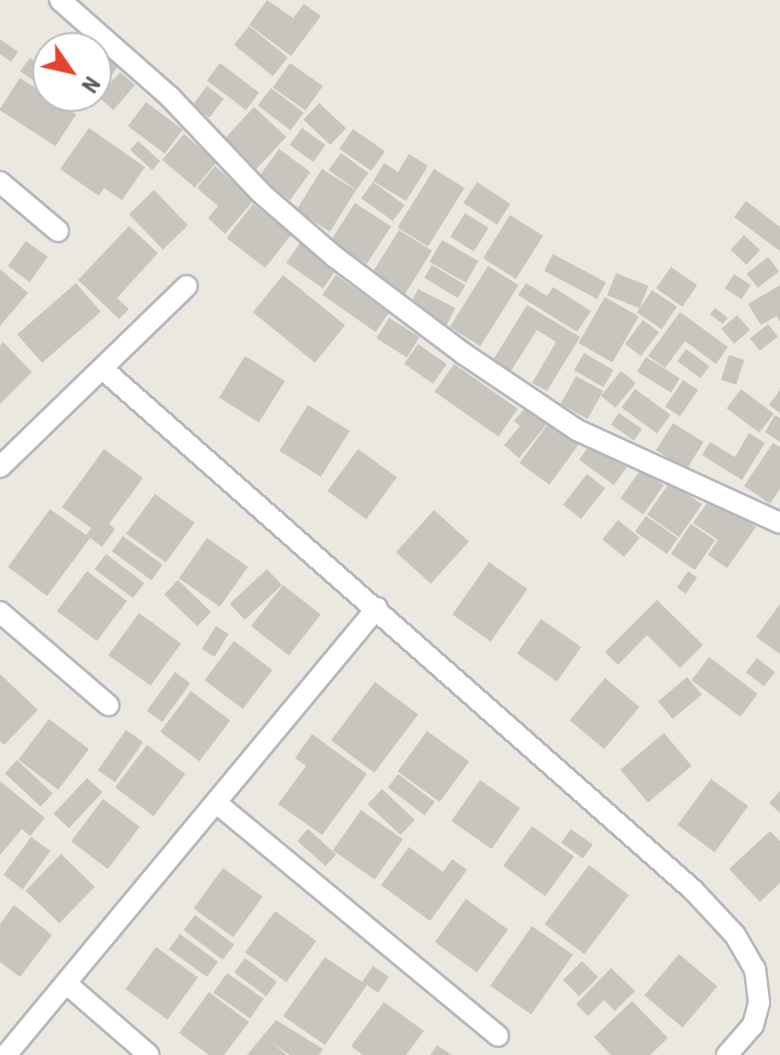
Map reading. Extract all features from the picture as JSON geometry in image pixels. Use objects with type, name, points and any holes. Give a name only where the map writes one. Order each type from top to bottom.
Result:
[{"type":"street","points":[[60,0],[170,97],[261,193],[335,257],[464,354],[577,430],[780,523]]},
{"type":"street","points":[[0,182],[58,231]]},
{"type":"street","points":[[0,467],[104,370],[187,286]]},
{"type":"street","points":[[104,370],[693,890],[735,935],[755,969],[759,1003],[753,1025],[727,1055]]},
{"type":"street","points":[[6,1055],[219,805],[377,608]]},
{"type":"street","points":[[0,612],[108,705]]},
{"type":"street","points":[[219,805],[498,1036]]},
{"type":"street","points":[[67,984],[149,1055]]},
{"type":"building","points":[[267,0],[293,18],[304,4],[321,16],[291,56],[249,25]]},
{"type":"building","points":[[249,26],[288,57],[273,76],[234,45]]},
{"type":"building","points":[[0,39],[18,52],[11,62],[0,54]]},
{"type":"building","points":[[30,58],[32,59],[32,80],[20,71]]},
{"type":"building","points":[[220,63],[259,92],[246,110],[207,81]]},
{"type":"building","points":[[290,63],[323,86],[306,111],[273,88]]},
{"type":"building","points":[[120,72],[135,85],[113,110],[112,81]]},
{"type":"building","points":[[20,78],[32,86],[32,112],[76,114],[55,146],[0,109]]},
{"type":"building","points":[[207,86],[224,99],[209,118],[193,105]]},
{"type":"building","points":[[271,88],[304,113],[291,130],[258,106]]},
{"type":"building","points":[[146,102],[183,130],[165,154],[128,126]]},
{"type":"building","points":[[319,103],[346,128],[330,145],[303,120]]},
{"type":"building","points":[[254,107],[286,137],[255,171],[223,141]]},
{"type":"building","points":[[89,128],[145,167],[122,200],[104,188],[99,196],[60,169]]},
{"type":"building","points":[[302,128],[325,145],[313,162],[290,145]]},
{"type":"building","points":[[353,129],[385,151],[371,171],[339,149]]},
{"type":"building","points":[[184,134],[217,162],[195,188],[162,160]]},
{"type":"building","points":[[138,141],[160,161],[152,170],[130,150]]},
{"type":"building","points":[[279,149],[311,172],[290,200],[258,177]]},
{"type":"building","points":[[341,153],[369,173],[356,190],[329,170]]},
{"type":"building","points":[[409,154],[428,166],[406,201],[373,181],[384,163],[398,172]]},
{"type":"building","points":[[215,166],[254,200],[225,234],[208,218],[218,206],[197,188]]},
{"type":"building","points":[[322,169],[356,190],[330,232],[296,211]]},
{"type":"building","points":[[434,169],[465,188],[428,247],[397,228]]},
{"type":"building","points":[[373,182],[405,205],[393,221],[361,198]]},
{"type":"building","points":[[477,182],[511,204],[497,225],[463,203]]},
{"type":"building","points":[[154,190],[188,225],[163,250],[129,214]]},
{"type":"building","points":[[746,201],[780,227],[780,251],[734,217]]},
{"type":"building","points":[[355,203],[391,226],[367,264],[330,241]]},
{"type":"building","points":[[253,204],[292,234],[265,268],[227,238]]},
{"type":"building","points":[[465,213],[489,228],[474,252],[450,237]]},
{"type":"building","points":[[510,215],[543,236],[516,279],[483,258]]},
{"type":"building","points":[[129,226],[158,253],[117,298],[129,309],[119,319],[78,280]]},
{"type":"building","points":[[399,230],[432,251],[403,296],[370,276]]},
{"type":"building","points":[[744,235],[760,250],[746,265],[730,250]]},
{"type":"building","points":[[442,240],[478,261],[466,283],[430,262]]},
{"type":"building","points":[[26,241],[48,257],[30,282],[8,266]]},
{"type":"building","points":[[300,243],[337,269],[323,288],[286,263]]},
{"type":"building","points":[[553,254],[606,282],[597,299],[544,271]]},
{"type":"building","points":[[768,257],[779,271],[758,288],[747,274]]},
{"type":"building","points":[[432,265],[465,285],[458,298],[424,278]]},
{"type":"building","points":[[488,266],[519,285],[480,346],[450,327]]},
{"type":"building","points":[[671,267],[697,285],[682,307],[656,288]]},
{"type":"building","points":[[0,269],[28,293],[0,326]]},
{"type":"building","points":[[616,273],[648,286],[639,308],[607,295]]},
{"type":"building","points":[[734,274],[751,285],[742,299],[725,288]]},
{"type":"building","points":[[283,275],[345,325],[315,363],[253,312]]},
{"type":"building","points":[[336,275],[389,312],[375,332],[322,295]]},
{"type":"building","points":[[76,283],[101,312],[42,363],[17,334]]},
{"type":"building","points":[[526,283],[547,296],[553,287],[591,311],[577,332],[518,295]]},
{"type":"building","points":[[780,285],[780,322],[777,316],[761,325],[748,304]]},
{"type":"building","points":[[418,289],[455,308],[446,327],[408,308]]},
{"type":"building","points":[[652,290],[677,307],[662,329],[637,312]]},
{"type":"building","points":[[605,297],[639,316],[612,362],[578,343]]},
{"type":"building","points":[[527,305],[580,337],[547,391],[532,383],[556,342],[537,330],[511,371],[493,360]]},
{"type":"building","points":[[715,308],[728,318],[723,324],[710,314]]},
{"type":"building","points":[[680,312],[728,347],[716,364],[685,341],[665,368],[648,356]]},
{"type":"building","points":[[737,315],[750,330],[734,344],[721,329]]},
{"type":"building","points":[[389,318],[420,337],[407,357],[376,338]]},
{"type":"building","points":[[643,320],[659,332],[641,356],[625,344]]},
{"type":"building","points":[[768,324],[778,337],[760,351],[750,338]]},
{"type":"building","points":[[3,342],[32,372],[0,404],[0,346]]},
{"type":"building","points":[[418,344],[447,364],[433,384],[404,364]]},
{"type":"building","points":[[686,349],[709,366],[701,378],[677,361]]},
{"type":"building","points":[[584,353],[613,370],[603,387],[574,370]]},
{"type":"building","points":[[729,355],[744,360],[736,385],[721,380]]},
{"type":"building","points":[[245,356],[285,381],[259,422],[219,398]]},
{"type":"building","points":[[646,357],[680,378],[671,393],[637,371]]},
{"type":"building","points":[[454,364],[518,409],[498,437],[434,392]]},
{"type":"building","points":[[621,371],[636,383],[616,408],[601,396]]},
{"type":"building","points":[[576,376],[603,391],[588,419],[560,404]]},
{"type":"building","points":[[683,380],[698,390],[680,417],[665,407]]},
{"type":"building","points":[[635,389],[671,415],[657,433],[621,408]]},
{"type":"building","points":[[741,389],[774,414],[759,433],[727,408]]},
{"type":"building","points":[[780,390],[780,413],[769,405]]},
{"type":"building","points":[[308,405],[350,431],[321,477],[279,451]]},
{"type":"building","points":[[526,407],[547,424],[519,458],[504,445],[520,426],[514,421]]},
{"type":"building","points":[[619,413],[642,429],[634,441],[611,424]]},
{"type":"building","points":[[775,415],[780,418],[780,442],[765,432]]},
{"type":"building","points":[[550,421],[580,443],[549,485],[519,463]]},
{"type":"building","points":[[673,423],[704,442],[687,469],[656,450]]},
{"type":"building","points":[[749,433],[765,443],[742,480],[702,455],[710,442],[735,457]]},
{"type":"building","points":[[592,442],[627,467],[614,485],[579,460]]},
{"type":"building","points":[[773,443],[780,447],[780,489],[770,504],[744,486]]},
{"type":"building","points":[[104,449],[143,478],[109,524],[115,529],[102,547],[90,538],[47,596],[8,567],[50,509],[86,535],[91,528],[62,507]]},
{"type":"building","points":[[358,449],[397,477],[366,519],[327,491]]},
{"type":"building","points":[[641,469],[664,485],[643,515],[620,498]]},
{"type":"building","points":[[587,474],[605,488],[581,519],[563,505]]},
{"type":"building","points":[[670,482],[702,504],[679,537],[647,515]]},
{"type":"building","points":[[155,494],[195,523],[166,562],[126,534]]},
{"type":"building","points":[[712,496],[756,527],[727,568],[708,555],[718,540],[693,523]]},
{"type":"building","points":[[434,510],[469,541],[431,584],[396,552]]},
{"type":"building","points":[[646,516],[678,538],[667,554],[635,532]]},
{"type":"building","points":[[618,520],[640,538],[624,557],[602,539]]},
{"type":"building","points":[[691,524],[715,540],[695,570],[671,554]]},
{"type":"building","points":[[123,536],[163,565],[151,580],[112,551]]},
{"type":"building","points":[[207,538],[248,567],[220,607],[179,578]]},
{"type":"building","points":[[106,554],[144,583],[133,598],[95,569]]},
{"type":"building","points":[[489,562],[528,589],[491,641],[452,614]]},
{"type":"building","points":[[267,569],[282,585],[245,620],[230,604]]},
{"type":"building","points":[[87,571],[127,601],[97,641],[57,611]]},
{"type":"building","points":[[688,571],[697,577],[686,594],[677,588]]},
{"type":"building","points":[[178,580],[211,612],[197,626],[164,594]]},
{"type":"building","points":[[283,585],[321,615],[289,656],[251,626]]},
{"type":"building","points":[[657,600],[703,645],[680,668],[647,635],[618,665],[605,652]]},
{"type":"building","points":[[780,604],[780,654],[756,637]]},
{"type":"building","points":[[139,613],[181,644],[151,686],[108,655]]},
{"type":"building","points":[[541,619],[581,647],[557,682],[517,653]]},
{"type":"building","points":[[216,626],[229,634],[214,657],[202,649]]},
{"type":"building","points":[[234,641],[272,670],[243,709],[205,680]]},
{"type":"building","points":[[709,657],[758,694],[740,717],[692,680]]},
{"type":"building","points":[[757,658],[775,672],[764,686],[746,672]]},
{"type":"building","points":[[175,672],[190,683],[162,722],[147,711]]},
{"type":"building","points":[[0,674],[38,710],[4,745],[0,741]]},
{"type":"building","points":[[687,677],[702,695],[673,719],[658,701]]},
{"type":"building","points":[[605,678],[639,707],[604,749],[570,720]]},
{"type":"building","points":[[375,682],[418,714],[374,773],[331,740]]},
{"type":"building","points":[[191,691],[230,720],[199,761],[160,732]]},
{"type":"building","points":[[49,719],[89,749],[58,790],[18,760]]},
{"type":"building","points":[[126,730],[143,742],[115,782],[98,770]]},
{"type":"building","points":[[427,731],[469,762],[440,802],[398,771]]},
{"type":"building","points":[[664,733],[692,766],[648,803],[620,770]]},
{"type":"building","points":[[312,734],[367,774],[322,835],[278,804],[306,766],[295,758]]},
{"type":"building","points":[[147,745],[185,774],[153,816],[115,787]]},
{"type":"building","points":[[17,760],[53,793],[41,807],[5,773]]},
{"type":"building","points":[[398,774],[435,802],[425,815],[388,788]]},
{"type":"building","points":[[87,778],[102,792],[69,828],[54,814]]},
{"type":"building","points":[[711,779],[748,806],[715,852],[677,825]]},
{"type":"building","points":[[480,780],[520,808],[491,849],[451,821]]},
{"type":"building","points":[[0,781],[45,818],[30,836],[22,829],[0,855]]},
{"type":"building","points":[[382,789],[415,820],[401,835],[368,804]]},
{"type":"building","points":[[780,791],[780,813],[769,803]]},
{"type":"building","points":[[103,799],[140,827],[108,869],[71,841]]},
{"type":"building","points":[[361,810],[403,839],[375,879],[333,850]]},
{"type":"building","points":[[532,826],[574,857],[545,896],[503,866]]},
{"type":"building","points":[[308,829],[336,854],[326,866],[297,841]]},
{"type":"building","points":[[571,829],[593,845],[583,859],[561,843]]},
{"type":"building","points":[[770,831],[780,841],[780,883],[760,902],[729,869]]},
{"type":"building","points":[[31,837],[50,851],[23,889],[3,875]]},
{"type":"building","points":[[409,847],[443,872],[452,859],[467,870],[430,921],[381,885]]},
{"type":"building","points":[[61,854],[95,887],[59,923],[26,891]]},
{"type":"building","points":[[589,865],[629,895],[584,954],[544,924]]},
{"type":"building","points":[[223,868],[263,897],[233,937],[194,908]]},
{"type":"building","points":[[466,899],[508,930],[477,972],[435,942]]},
{"type":"building","points":[[14,905],[52,935],[20,977],[0,962],[0,924]]},
{"type":"building","points":[[275,911],[316,941],[286,982],[245,952]]},
{"type":"building","points":[[195,915],[234,944],[223,960],[184,930]]},
{"type":"building","points":[[532,926],[573,955],[531,1014],[490,986]]},
{"type":"building","points":[[180,934],[218,962],[207,977],[169,949]]},
{"type":"building","points":[[156,947],[198,978],[168,1020],[125,989]]},
{"type":"building","points":[[679,954],[717,986],[683,1028],[644,995]]},
{"type":"building","points":[[325,957],[362,982],[373,966],[389,977],[378,993],[367,985],[325,1045],[283,1016]]},
{"type":"building","points":[[245,958],[277,982],[266,996],[234,972]]},
{"type":"building","points":[[582,961],[598,977],[579,996],[563,980]]},
{"type":"building","points":[[611,968],[635,991],[615,1011],[604,1000],[588,1016],[576,1004]]},
{"type":"building","points":[[227,973],[264,999],[250,1018],[213,993]]},
{"type":"building","points":[[209,992],[249,1022],[224,1055],[209,1055],[179,1033]]},
{"type":"building","points":[[632,1001],[668,1038],[650,1055],[611,1055],[594,1037]]},
{"type":"building","points":[[384,1002],[424,1031],[406,1055],[363,1055],[351,1046]]},
{"type":"building","points":[[276,1020],[323,1049],[319,1055],[290,1055],[272,1043],[287,1055],[247,1055]]},
{"type":"building","points":[[437,1045],[452,1055],[430,1055]]}]
